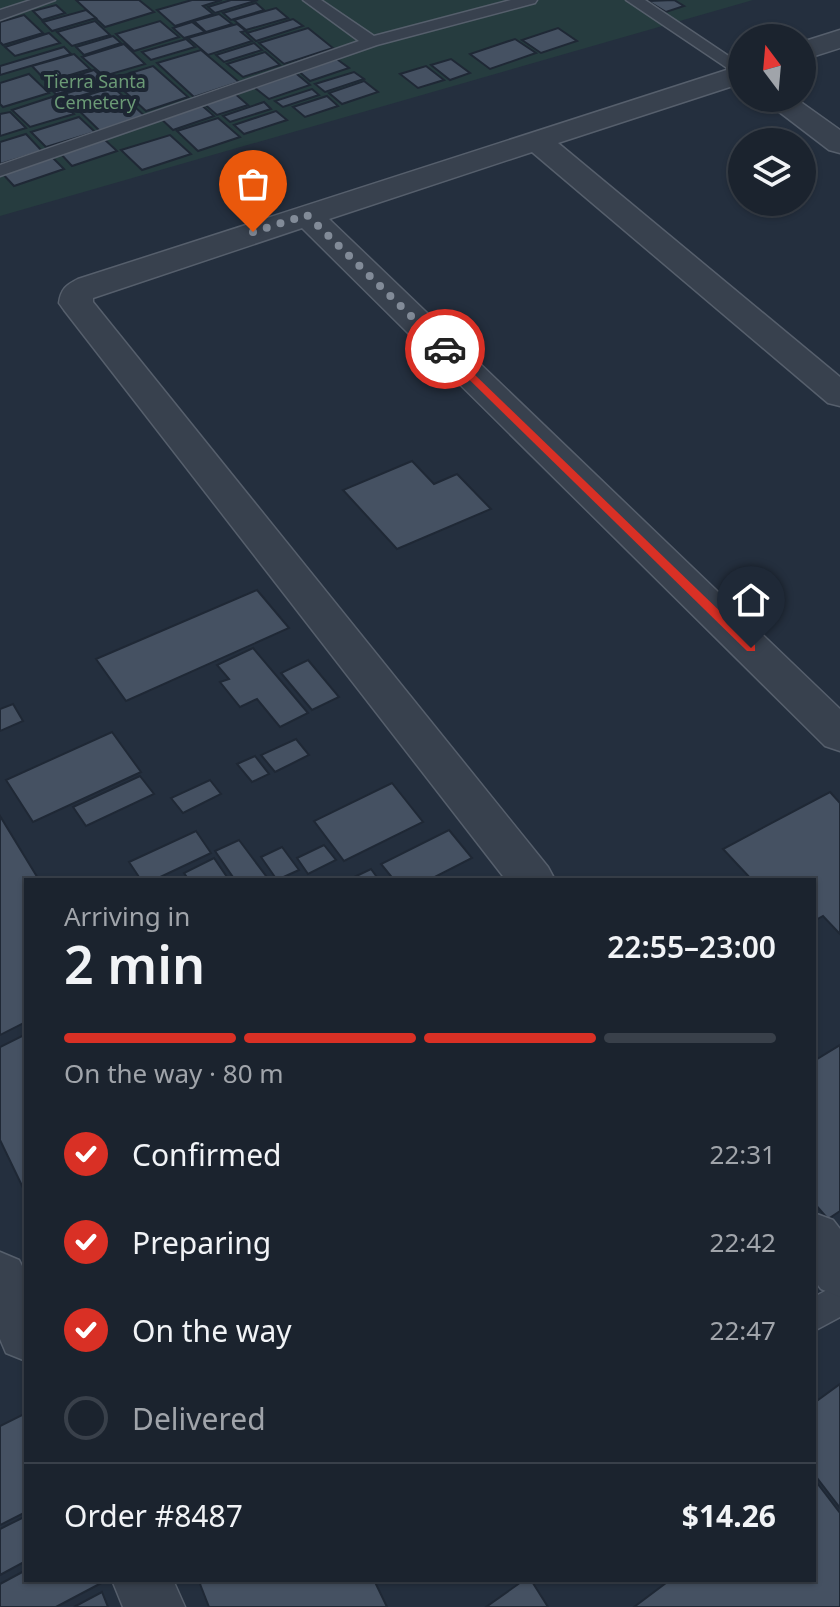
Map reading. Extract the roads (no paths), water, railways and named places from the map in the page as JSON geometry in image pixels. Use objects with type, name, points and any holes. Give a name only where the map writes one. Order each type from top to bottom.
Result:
[{"type":"street","points":[[816,47],[840,38]]},
{"type":"street","points":[[530,878],[76,303],[77,293],[90,286],[728,78]]},
{"type":"street","points":[[795,112],[840,144]]},
{"type":"street","points":[[536,140],[840,395]]},
{"type":"street","points":[[307,215],[840,735]]},
{"type":"street","points":[[816,1241],[840,1271]]},
{"type":"street","points":[[0,1278],[24,1330]]},
{"type":"street","points":[[143,1582],[154,1607]]},
{"type":"lane","points":[[0,15],[47,0]]},
{"type":"lane","points":[[311,0],[371,42]]},
{"type":"lane","points":[[0,171],[371,42],[529,0]]},
{"type":"lane","points":[[634,0],[728,64]]},
{"type":"lane","points":[[816,1314],[840,1299]]},
{"type":"park label","name":"Tierra Santa Cemetery","points":[[95,92]]}]
